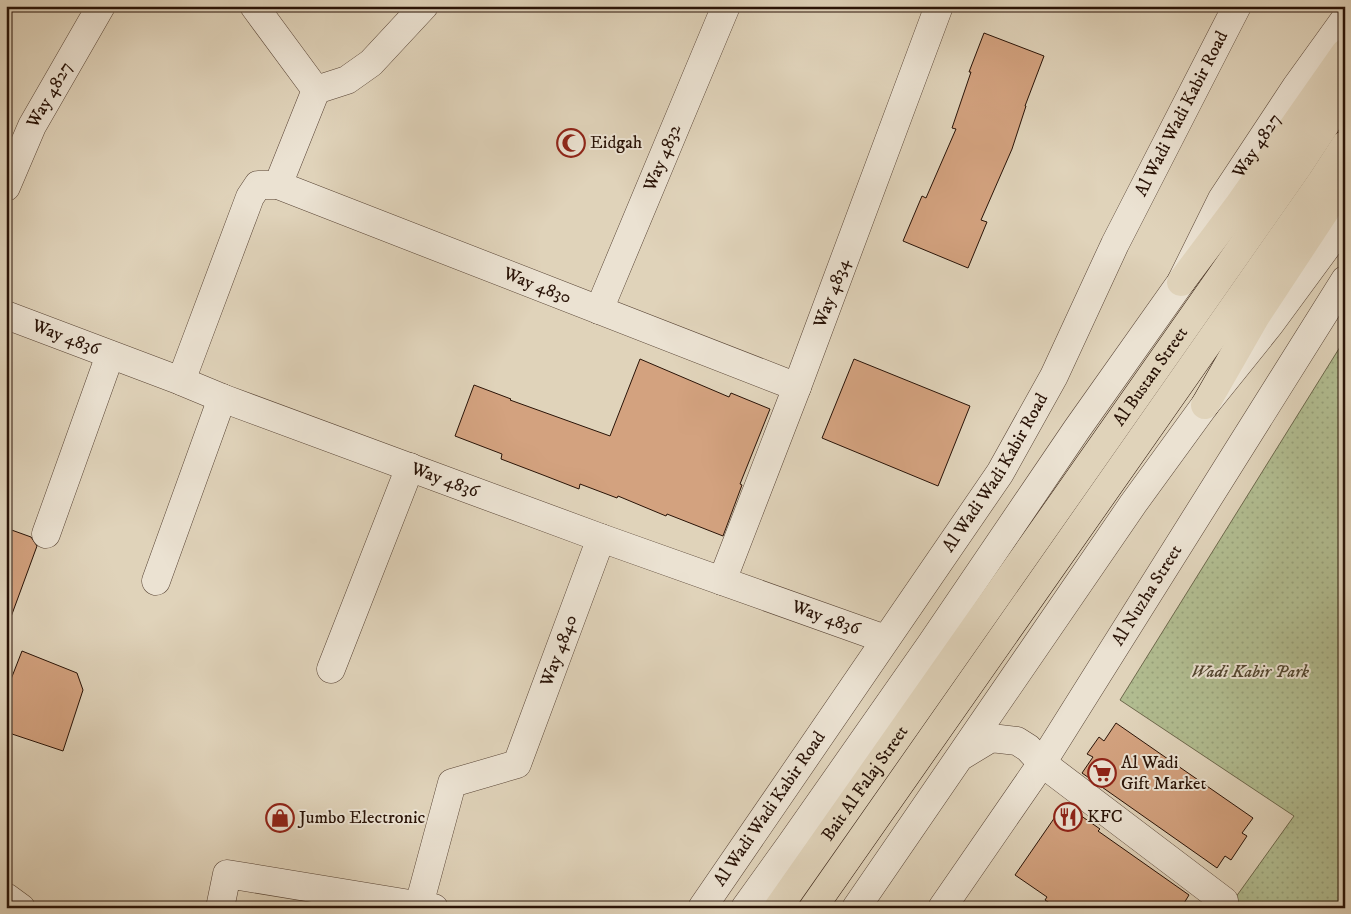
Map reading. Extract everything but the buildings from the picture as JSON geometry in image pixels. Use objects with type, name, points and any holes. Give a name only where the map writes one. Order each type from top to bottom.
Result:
[{"type":"main road","points":[[1181,282],[1238,206],[1345,53]]},
{"type":"main road","name":"Al Bustan Street","points":[[953,657],[1297,168],[1345,94]]},
{"type":"main road","name":"Al Bustan Street","points":[[977,674],[1345,146]]},
{"type":"main road","points":[[1205,405],[1256,316],[1345,181]]},
{"type":"main road","name":"Bait Al Falaj Street","points":[[778,908],[953,657]]},
{"type":"main road","name":"Bait Al Falaj Street","points":[[813,908],[977,674]]},
{"type":"street","points":[[254,6],[316,90]]},
{"type":"street","points":[[316,90],[347,80],[371,63],[424,6]]},
{"type":"street","name":"Way 4832","points":[[599,310],[726,6]]},
{"type":"street","name":"Way 4834","points":[[722,581],[797,387],[938,6]]},
{"type":"street","name":"Al Wadi Wadi Kabir Road","points":[[702,908],[1000,473],[1054,376],[1115,244],[1238,6]]},
{"type":"street","name":"Way 4827","points":[[6,187],[32,126],[97,8]]},
{"type":"street","name":"Way 4827","points":[[745,908],[853,756],[1077,428],[1181,282],[1222,199],[1296,87],[1345,19]]},
{"type":"street","points":[[181,381],[250,197],[258,185],[278,185],[316,90]]},
{"type":"street","name":"Way 4830","points":[[278,185],[797,387]]},
{"type":"street","points":[[856,908],[957,758],[1133,504],[1205,405],[1270,324],[1345,219]]},
{"type":"street","name":"Al Nuzha Street","points":[[942,908],[1042,763],[1345,280]]},
{"type":"street","name":"Way 4836","points":[[6,315],[222,398],[601,538],[885,639]]},
{"type":"street","points":[[46,534],[110,355]]},
{"type":"street","points":[[156,581],[222,398]]},
{"type":"street","points":[[331,669],[410,467]]},
{"type":"street","name":"Way 4840","points":[[426,907],[452,783],[517,764],[601,538]]},
{"type":"street","points":[[957,758],[991,738],[1017,741],[1028,748],[1042,763],[1224,901],[1219,908]]},
{"type":"street","points":[[220,908],[227,874],[426,907]]},
{"type":"street","points":[[6,897],[21,908]]},
{"type":"green space","name":"Wadi Kabir Park","points":[[1345,339],[1345,908],[1228,908],[1294,816],[1120,700]]},
{"type":"place","name":"Eidgah","points":[[571,143]]},
{"type":"place","name":"Al Wadi Gift Market","points":[[1102,773]]},
{"type":"place","name":"KFC","points":[[1068,817]]},
{"type":"place","name":"Jumbo Electronic","points":[[280,818]]}]
